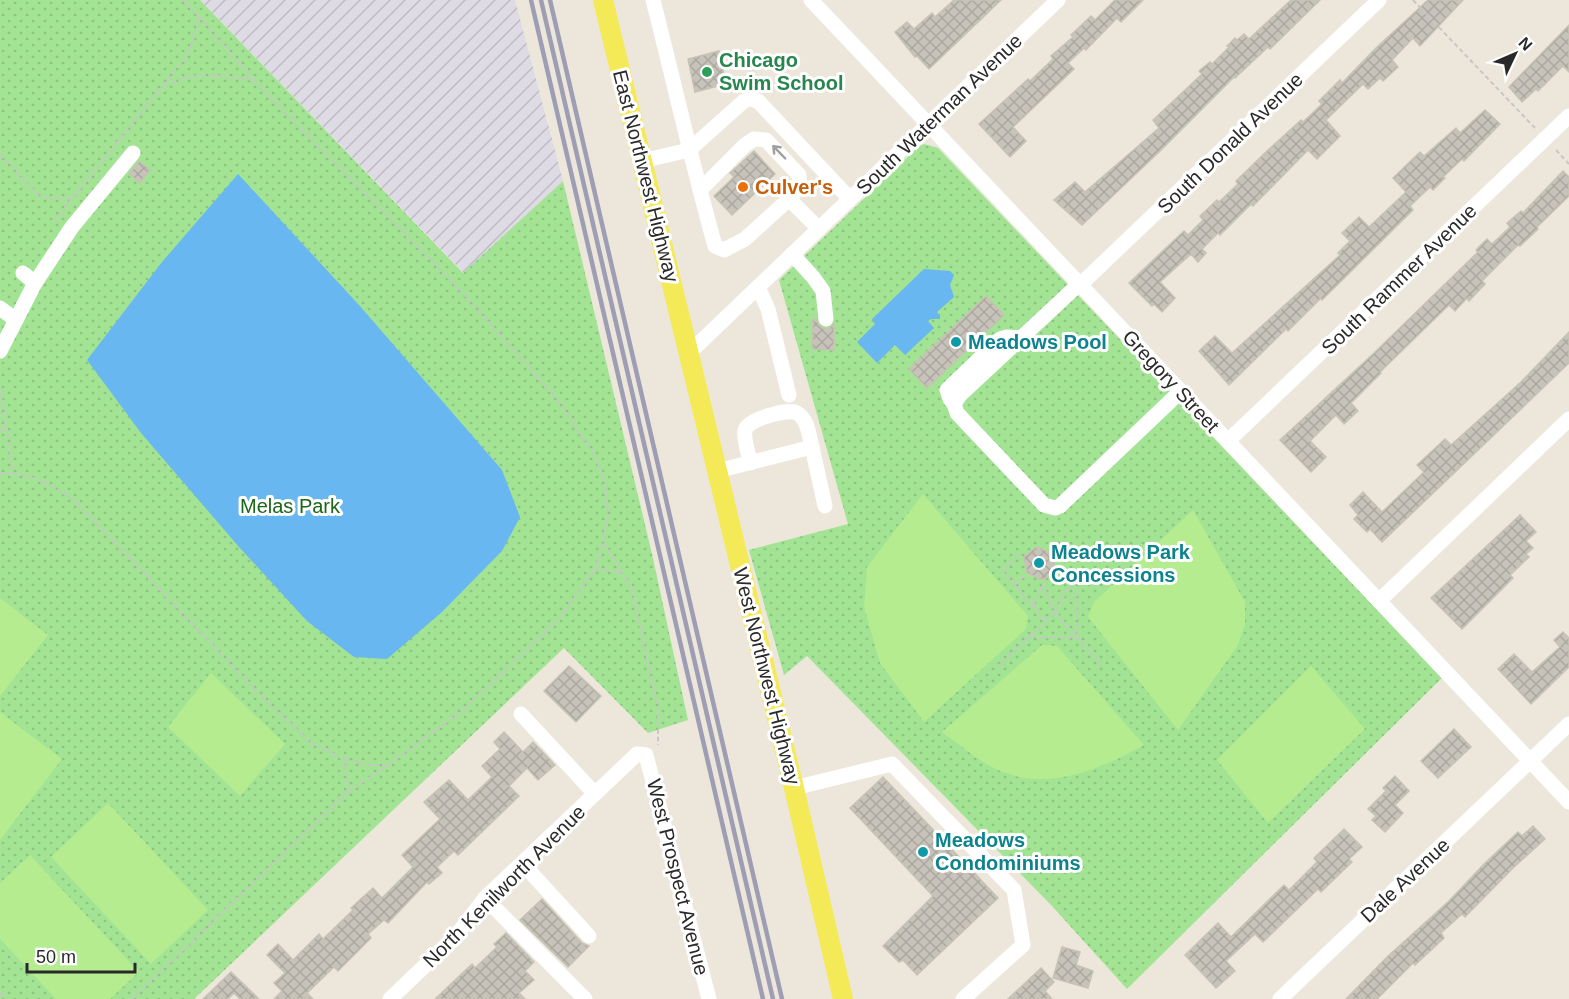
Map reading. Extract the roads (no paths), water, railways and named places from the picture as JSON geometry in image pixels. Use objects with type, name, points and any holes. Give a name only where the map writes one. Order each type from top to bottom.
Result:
[{"type":"main road","name":"East Northwest Highway","points":[[603,0],[689,353]]},
{"type":"main road","name":"West Northwest Highway","points":[[689,353],[843,999]]},
{"type":"street","points":[[653,0],[699,190],[715,246],[724,250],[746,239],[800,186],[799,176],[777,150],[766,140],[754,139],[699,190]]},
{"type":"street","name":"Gregory Street","points":[[811,0],[1569,802]]},
{"type":"street","name":"South Waterman Avenue","points":[[689,353],[1059,0]]},
{"type":"street","name":"South Donald Avenue","points":[[1181,391],[1060,506],[1055,508],[1044,505],[957,413],[954,404],[960,395],[1379,0]]},
{"type":"street","points":[[642,161],[689,150],[744,101],[750,99],[758,101],[850,199]]},
{"type":"street","name":"South Rammer Avenue","points":[[1228,441],[1569,116]]},
{"type":"street","points":[[0,351],[36,283],[72,227],[133,153]]},
{"type":"street","points":[[789,199],[819,229]]},
{"type":"street","points":[[45,239],[58,250]]},
{"type":"street","points":[[792,254],[823,291],[826,319]]},
{"type":"street","points":[[23,273],[36,283]]},
{"type":"street","points":[[758,287],[768,309],[789,395]]},
{"type":"street","points":[[0,308],[16,320]]},
{"type":"street","points":[[750,463],[745,430],[748,424],[754,420],[789,411],[798,413],[805,420],[825,506]]},
{"type":"street","points":[[1379,601],[1569,419]]},
{"type":"street","points":[[717,471],[812,447]]},
{"type":"street","points":[[521,714],[595,794]]},
{"type":"street","name":"Dale Avenue","points":[[1280,999],[1569,724]]},
{"type":"street","name":"North Kenilworth Avenue","points":[[390,999],[455,937],[485,898],[637,754],[652,750]]},
{"type":"street","name":"West Prospect Avenue","points":[[652,750],[708,999]]},
{"type":"street","points":[[794,788],[892,764],[1014,890],[1023,945],[963,999]]},
{"type":"street","points":[[522,863],[590,936]]},
{"type":"street","points":[[485,898],[585,999]]},
{"type":"water","points":[[238,174],[359,305],[502,470],[520,517],[502,551],[442,612],[387,659],[354,657],[307,621],[239,547],[141,433],[87,360],[162,262]]},
{"type":"water","points":[[924,269],[950,271],[954,275],[950,285],[954,297],[937,312],[940,319],[928,321],[934,328],[905,355],[895,345],[877,363],[857,342],[875,324],[872,319]]},
{"type":"railway","points":[[531,0],[763,999]]},
{"type":"railway","points":[[541,0],[773,999]]},
{"type":"railway","points":[[550,0],[782,999]]},
{"type":"place","name":"Chicago Swim School","points":[[707,72]]},
{"type":"place","name":"Culver's","points":[[743,187]]},
{"type":"place","name":"Meadows Pool","points":[[956,342]]},
{"type":"place","name":"Meadows Park Concessions","points":[[1039,563]]},
{"type":"place","name":"Meadows Condominiums","points":[[923,852]]},
{"type":"park label","name":"Melas Park","points":[[290,506]]}]
